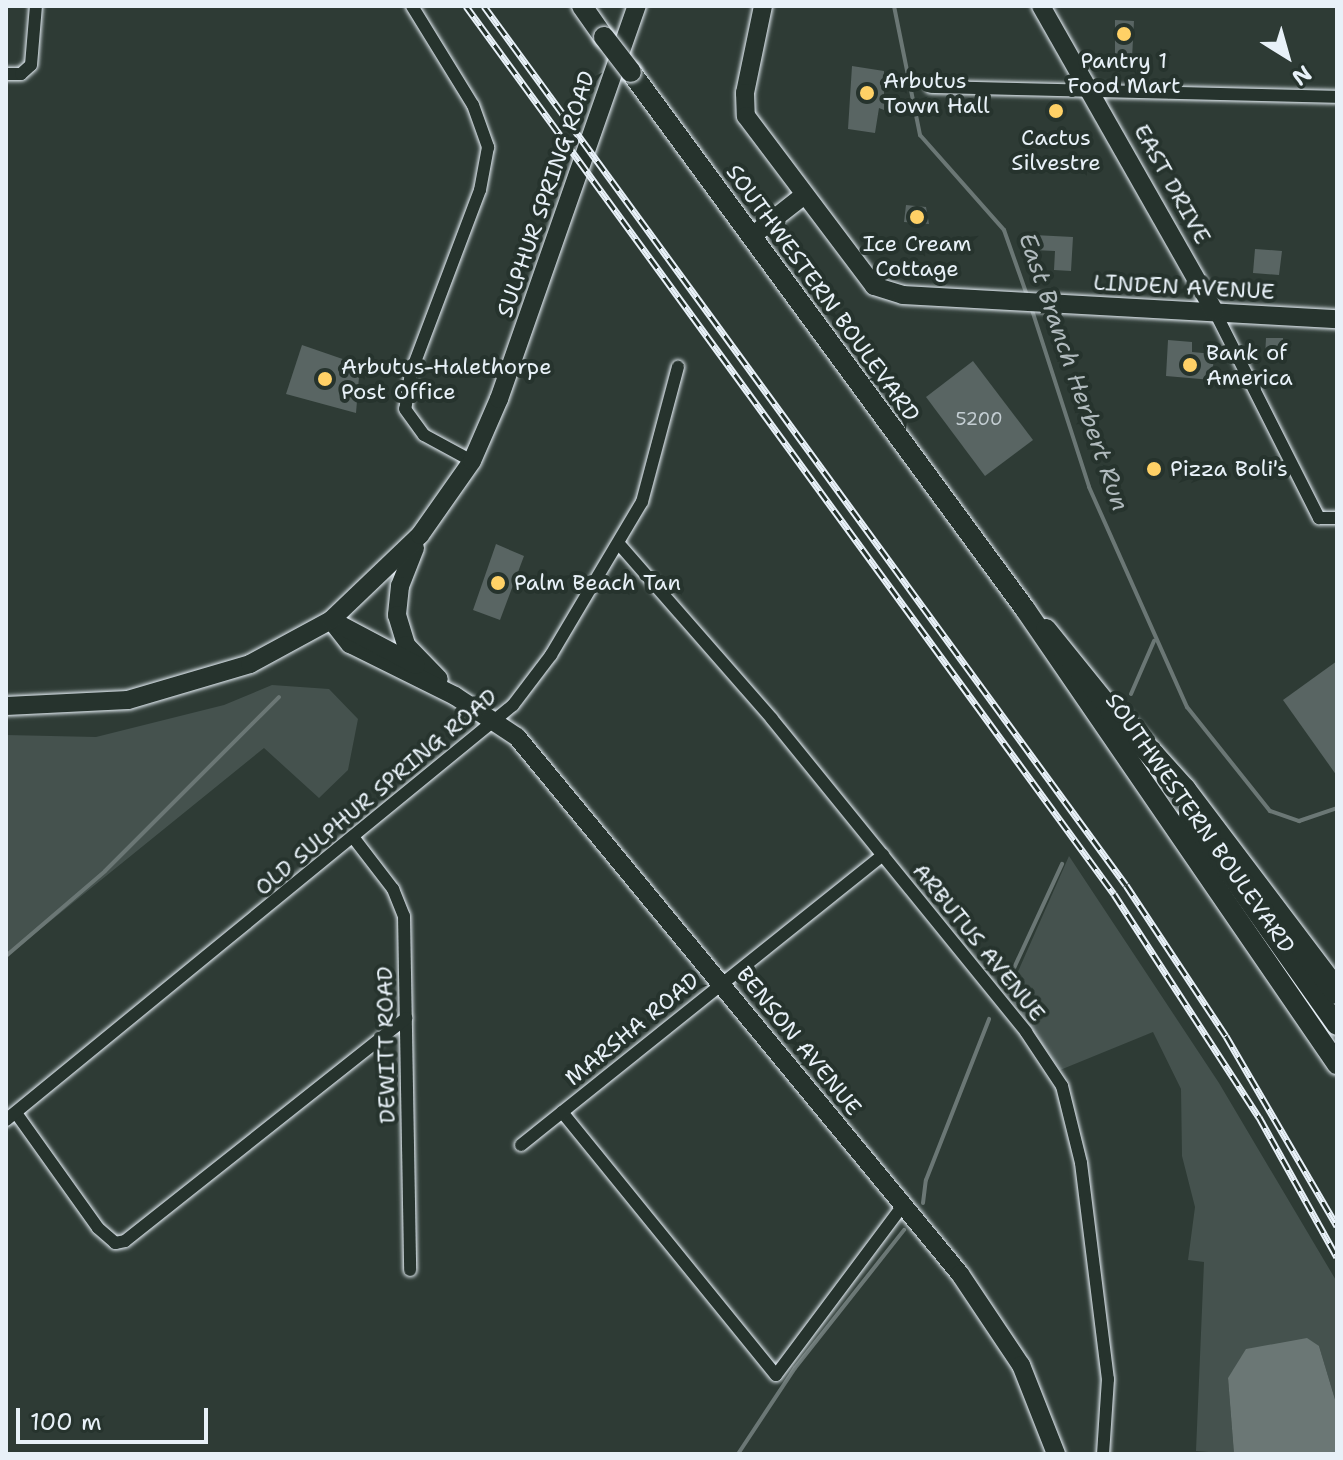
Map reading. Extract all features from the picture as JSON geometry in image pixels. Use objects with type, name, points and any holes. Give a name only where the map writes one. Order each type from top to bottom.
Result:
[{"type":"highway","points":[[1112,710],[1184,790],[1337,992]]},
{"type":"main road","name":"SOUTHWESTERN BOULEVARD","points":[[582,6],[1025,609],[1337,1064]]},
{"type":"main road","name":"SOUTHWESTERN BOULEVARD","points":[[1025,609],[1070,653],[1337,1025]]},
{"type":"street","points":[[6,74],[21,74],[31,65],[36,6]]},
{"type":"street","points":[[412,6],[473,105],[488,147],[480,190],[411,373],[405,409],[424,435],[472,461]]},
{"type":"street","name":"SULPHUR SPRING ROAD","points":[[6,706],[72,706],[172,691],[250,664],[331,620],[420,535],[472,461],[637,6]]},
{"type":"street","points":[[752,236],[803,196],[744,104],[763,6]]},
{"type":"street","name":"EAST DRIVE","points":[[1041,6],[1093,90],[1215,312],[1319,518],[1337,518]]},
{"type":"street","points":[[931,87],[1337,97]]},
{"type":"street","name":"LINDEN AVENUE","points":[[803,196],[874,286],[903,295],[1337,319]]},
{"type":"street","name":"OLD SULPHUR SPRING ROAD","points":[[11,1116],[498,721],[533,683],[619,544],[648,488],[678,367]]},
{"type":"street","points":[[420,535],[400,586],[397,615],[406,645],[439,679]]},
{"type":"street","name":"ARBUTUS AVENUE","points":[[619,544],[883,855],[1026,1032],[1067,1097],[1108,1379],[1103,1454]]},
{"type":"street","name":"BENSON AVENUE","points":[[331,620],[439,679],[455,696]]},
{"type":"street","name":"BENSON AVENUE","points":[[331,620],[350,644],[431,689],[455,696],[498,721],[720,983],[996,1322],[1026,1377],[1056,1454]]},
{"type":"street","name":"DEWITT ROAD","points":[[353,837],[403,908],[410,1270]]},
{"type":"street","name":"MARSHA ROAD","points":[[521,1145],[883,855]]},
{"type":"street","points":[[11,1116],[115,1243],[148,1228],[406,1018]]},
{"type":"street","points":[[562,1112],[776,1375],[903,1205]]},
{"type":"shaded area","points":[[272,685],[329,689],[358,719],[348,770],[319,798],[264,748],[6,957],[6,735],[96,737],[224,705]]},
{"type":"shaded area","points":[[1069,856],[1219,1083],[1337,1282],[1337,1406],[1319,1346],[1228,1378],[1234,1454],[1196,1451],[1204,1262],[1188,1260],[1195,1207],[1182,1156],[1181,1089],[1153,1032],[1060,1070],[1008,994]]},
{"type":"shaded area","points":[[1307,1338],[1319,1346],[1337,1406],[1337,1454],[1234,1454],[1228,1378],[1246,1349]]},
{"type":"building","name":"Pantry 1 Food Mart","points":[[1115,20],[1134,21],[1132,58],[1115,57]]},
{"type":"building","name":"Arbutus Town Hall","points":[[852,66],[884,71],[884,110],[879,108],[875,133],[848,129]]},
{"type":"building","name":"Ice Cream Cottage","points":[[906,205],[926,207],[929,224],[904,222]]},
{"type":"building","points":[[1034,235],[1073,237],[1071,271],[1054,270],[1055,251],[1034,250]]},
{"type":"building","points":[[1255,249],[1282,251],[1279,275],[1253,273]]},
{"type":"building","points":[[1266,338],[1283,338],[1283,358],[1265,358]]},
{"type":"building","name":"Bank of America","points":[[1168,340],[1192,342],[1192,352],[1214,354],[1212,380],[1166,376]]},
{"type":"building","name":"Arbutus-Halethorpe Post Office","points":[[302,345],[360,365],[356,413],[286,394]]},
{"type":"building","points":[[973,361],[1033,440],[985,476],[926,397]]},
{"type":"building","name":"Palm Beach Tan","points":[[496,544],[524,556],[500,620],[473,610]]},
{"type":"building","points":[[1337,661],[1337,776],[1283,700]]},
{"type":"waterway","name":"East Branch Herbert Run","points":[[894,6],[920,135],[1004,230],[1028,298]]},
{"type":"waterway","name":"East Branch Herbert Run","points":[[1032,310],[1089,487],[1187,707],[1270,811],[1299,821],[1337,808]]},
{"type":"waterway","points":[[1131,694],[1154,641]]},
{"type":"waterway","points":[[6,956],[105,871],[279,697]]},
{"type":"waterway","points":[[1008,981],[1062,864]]},
{"type":"waterway","points":[[923,1203],[926,1180],[989,1019]]},
{"type":"waterway","points":[[738,1454],[795,1368],[904,1230]]},
{"type":"railway","points":[[466,6],[1114,894],[1259,1117],[1337,1257]]},
{"type":"railway","points":[[484,6],[1126,885],[1226,1036],[1337,1226]]},
{"type":"place","name":"Pantry 1 Food Mart","points":[[1124,34]]},
{"type":"place","name":"Arbutus Town Hall","points":[[867,93]]},
{"type":"place","name":"Cactus Silvestre","points":[[1056,111]]},
{"type":"place","name":"Ice Cream Cottage","points":[[917,217]]},
{"type":"place","name":"Bank of America","points":[[1190,365]]},
{"type":"place","name":"Arbutus-Halethorpe Post Office","points":[[325,379]]},
{"type":"place","name":"Pizza Boli's","points":[[1154,469]]},
{"type":"place","name":"Palm Beach Tan","points":[[498,583]]}]
